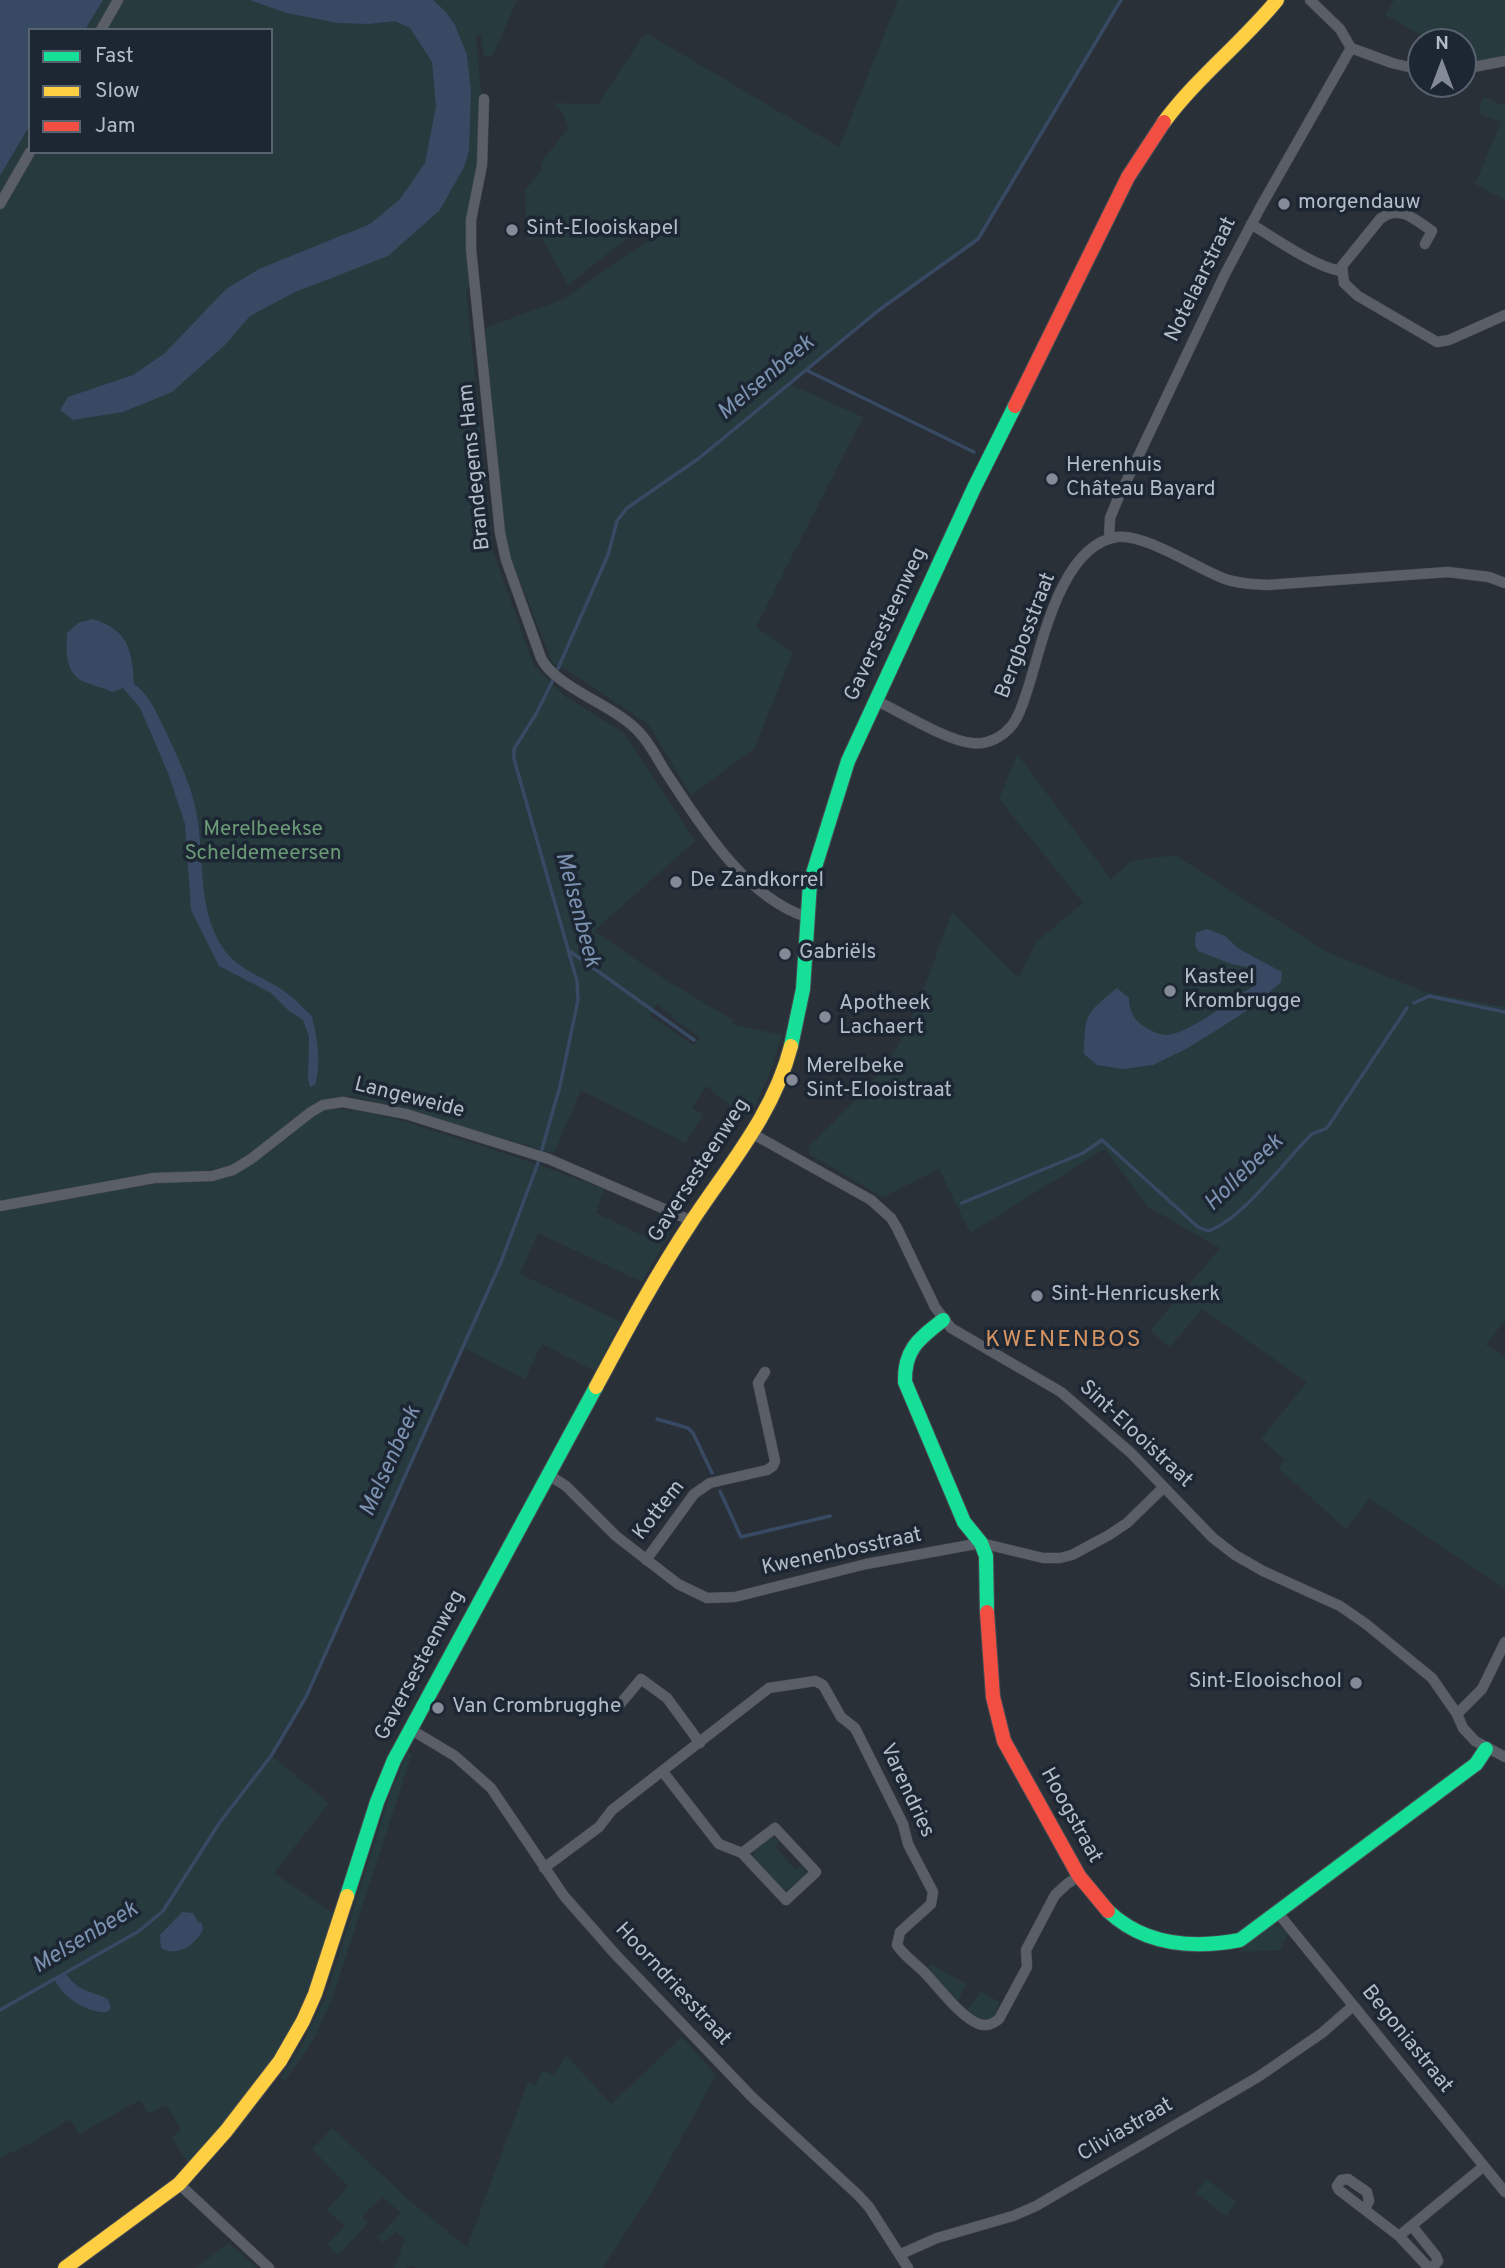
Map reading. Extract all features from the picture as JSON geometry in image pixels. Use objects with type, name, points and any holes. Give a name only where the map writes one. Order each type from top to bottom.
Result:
[{"type":"street","points":[[102,28],[118,0]]},
{"type":"street","name":"Gaversesteenweg","points":[[65,2268],[179,2184],[226,2131],[280,2061],[303,2021],[322,1977],[377,1802],[410,1729],[652,1283],[753,1134],[779,1083],[790,1049],[803,989],[810,883],[820,846],[848,761],[974,488],[1128,177],[1169,114],[1277,0]]},
{"type":"street","points":[[1310,0],[1340,29],[1351,48],[1407,67]]},
{"type":"street","name":"Notelaarstraat","points":[[1109,538],[1110,518],[1117,501],[1225,274],[1351,48]]},
{"type":"street","points":[[1477,66],[1505,61]]},
{"type":"street","name":"Brandegems Ham","points":[[484,99],[482,165],[471,220],[471,249],[497,515],[506,560],[541,658],[550,671],[603,704],[639,731],[706,833],[724,855],[755,886],[785,907],[807,917]]},
{"type":"street","points":[[0,204],[29,154]]},
{"type":"street","points":[[1425,244],[1432,230],[1404,213],[1396,211],[1387,214],[1347,260],[1341,271],[1344,283],[1358,296],[1437,342],[1450,340],[1505,315]]},
{"type":"street","points":[[1251,224],[1316,264],[1341,271]]},
{"type":"street","points":[[1109,538],[1130,536],[1140,539],[1211,573],[1240,583],[1267,585],[1448,572],[1489,577],[1505,583]]},
{"type":"street","name":"Bergbosstraat","points":[[875,700],[957,739],[972,743],[989,742],[1002,735],[1014,723],[1023,702],[1057,598],[1070,573],[1084,555],[1109,538]]},
{"type":"street","name":"Langeweide","points":[[0,1206],[154,1178],[212,1176],[233,1170],[297,1121],[323,1105],[334,1102],[357,1103],[394,1111],[546,1158],[692,1221]]},
{"type":"street","name":"Sint-Elooistraat","points":[[753,1134],[871,1200],[891,1218],[943,1320],[964,1337],[1034,1374],[1061,1392],[1131,1453],[1213,1538],[1236,1555],[1263,1571],[1340,1606],[1366,1624],[1432,1678],[1457,1714],[1463,1728],[1486,1749],[1505,1757]]},
{"type":"street","name":"Hoogstraat","points":[[943,1320],[909,1351],[904,1370],[905,1382],[964,1522],[981,1543],[986,1556],[991,1688],[998,1724],[1004,1741],[1079,1876],[1109,1912],[1146,1937],[1159,1941],[1228,1943],[1240,1940],[1476,1764],[1486,1749]]},
{"type":"street","name":"Kottem","points":[[646,1560],[694,1494],[702,1488],[710,1483],[767,1470],[773,1466],[775,1461],[758,1383],[765,1372]]},
{"type":"street","name":"Kwenenbosstraat","points":[[547,1474],[566,1486],[616,1536],[646,1560],[691,1592],[707,1598],[735,1597],[866,1564],[981,1543],[1043,1558],[1060,1558],[1072,1555],[1126,1523],[1164,1487]]},
{"type":"street","points":[[1457,1714],[1482,1689],[1505,1642]]},
{"type":"street","points":[[617,1709],[641,1679],[667,1699],[700,1742]]},
{"type":"street","name":"Varendries","points":[[544,1868],[599,1827],[612,1810],[769,1688],[815,1681],[824,1685],[841,1717],[855,1728],[903,1824],[908,1844],[933,1892],[931,1903],[900,1932],[897,1945],[938,1990],[979,2024],[993,2024],[999,2019],[1027,1967],[1026,1950],[1055,1895],[1079,1876]]},
{"type":"street","name":"Hoorndriesstraat","points":[[410,1729],[454,1756],[491,1788],[564,1896],[716,2062],[858,2194],[908,2268]]},
{"type":"street","points":[[663,1772],[719,1844],[742,1853],[786,1900],[816,1872],[775,1828],[742,1853]]},
{"type":"street","name":"Begoniastraat","points":[[1278,1913],[1505,2192]]},
{"type":"street","name":"Cliviastraat","points":[[901,2254],[937,2238],[1013,2216],[1036,2206],[1258,2077],[1322,2033],[1353,2006]]},
{"type":"street","points":[[1399,2236],[1484,2166]]},
{"type":"street","points":[[179,2184],[269,2268]]},
{"type":"street","points":[[1365,2210],[1399,2236],[1428,2267],[1436,2265],[1436,2256],[1412,2226]]},
{"type":"green space","name":"Merelbeekse Scheldemeersen","points":[[103,0],[517,0],[493,55],[484,57],[481,34],[476,36],[482,102],[471,287],[466,290],[493,551],[534,666],[566,697],[624,733],[695,841],[594,931],[669,982],[733,1020],[732,1024],[782,1035],[771,1070],[750,1118],[706,1086],[692,1108],[703,1114],[686,1143],[581,1090],[554,1153],[354,1096],[323,1099],[248,1158],[232,1166],[0,1202],[0,176],[28,128],[28,154],[273,154],[273,28],[86,28]],"holes":[[[657,1003],[700,1037],[693,1045],[650,1016]]]},
{"type":"green space","points":[[898,0],[1121,0],[978,239],[879,310],[789,384],[863,417],[756,627],[793,652],[754,749],[691,795],[648,724],[569,671],[553,664],[509,554],[503,519],[485,328],[564,299],[654,236],[639,229],[568,285],[542,238],[527,239],[525,191],[540,171],[544,158],[568,129],[563,113],[553,103],[598,104],[642,37],[648,34],[839,147]]},
{"type":"green space","points":[[1394,0],[1505,0],[1505,57],[1477,62],[1477,28],[1409,28],[1385,15]]},
{"type":"green space","points":[[1483,97],[1505,106],[1505,200],[1475,184],[1501,122],[1478,113]]},
{"type":"green space","points":[[1017,754],[1111,879],[1131,861],[1175,855],[1327,952],[1425,992],[1505,1007],[1505,1320],[1486,1345],[1505,1357],[1505,1588],[1369,1499],[1346,1529],[1278,1468],[1285,1460],[1261,1439],[1307,1382],[1202,1309],[1170,1347],[1150,1331],[1220,1248],[1148,1207],[1105,1149],[970,1233],[939,1169],[883,1197],[809,1154],[809,1147],[866,1088],[895,1051],[919,1000],[952,912],[1018,978],[1036,942],[1083,903],[999,799]]},
{"type":"green space","points":[[327,1109],[358,1111],[403,1121],[545,1167],[604,1189],[596,1213],[648,1238],[660,1215],[671,1220],[671,1231],[642,1282],[538,1233],[520,1274],[621,1322],[595,1371],[542,1344],[525,1379],[464,1348],[306,1697],[271,1755],[329,1803],[274,1873],[336,1915],[313,1979],[272,2061],[190,2166],[172,2138],[181,2129],[166,2105],[148,2114],[140,2100],[79,2134],[70,2119],[35,2141],[0,2158],[0,1210],[161,1183],[207,1182],[227,1178],[261,1158],[318,1112]]},
{"type":"green space","points":[[407,1753],[412,1754],[332,1999],[315,2037],[285,2081],[281,2077],[301,2046],[325,1998],[391,1791]]},
{"type":"green space","points":[[773,1837],[780,1841],[775,1847],[796,1870],[802,1865],[805,1870],[804,1877],[787,1890],[780,1888],[753,1856],[754,1850]]},
{"type":"green space","points":[[1272,1925],[1281,1926],[1288,1934],[1280,1950],[1241,1952],[1241,1944]]},
{"type":"green space","points":[[930,1964],[966,1984],[958,2001],[938,1985],[940,1982],[928,1966]]},
{"type":"green space","points":[[981,1992],[1000,2002],[997,2014],[988,2020],[980,2020],[967,2009]]},
{"type":"green space","points":[[682,2037],[716,2075],[654,2188],[603,2268],[416,2268],[413,2265],[394,2268],[405,2239],[396,2232],[383,2243],[378,2237],[401,2213],[383,2197],[362,2216],[368,2223],[338,2255],[327,2245],[345,2226],[327,2210],[348,2186],[312,2149],[332,2128],[411,2202],[467,2247],[528,2082],[536,2085],[542,2070],[554,2075],[566,2055],[611,2104]]},
{"type":"green space","points":[[1206,2179],[1237,2202],[1226,2216],[1196,2193]]},
{"type":"green space","points":[[229,2243],[257,2268],[195,2268]]},
{"type":"water","points":[[0,0],[103,0],[86,28],[28,28],[28,128],[0,176]]},
{"type":"water","points":[[250,0],[433,0],[455,25],[467,55],[471,91],[469,151],[464,167],[440,210],[388,256],[293,293],[250,316],[225,345],[172,392],[123,412],[73,420],[60,410],[68,397],[133,375],[165,353],[226,289],[259,269],[370,224],[400,199],[425,163],[436,106],[432,62],[410,28],[395,21],[338,23],[286,13]]},
{"type":"water","points":[[93,619],[114,629],[126,642],[132,661],[134,684],[153,705],[185,775],[198,821],[208,914],[223,948],[237,963],[280,988],[312,1016],[318,1059],[315,1085],[310,1087],[308,1079],[309,1037],[303,1020],[289,1011],[271,993],[219,966],[191,910],[185,824],[168,773],[140,708],[123,688],[112,692],[80,680],[69,665],[67,633],[78,623]]},
{"type":"water","points":[[1207,929],[1225,936],[1239,949],[1282,972],[1281,982],[1254,1006],[1188,1048],[1153,1065],[1123,1069],[1097,1065],[1084,1054],[1089,1015],[1117,988],[1129,998],[1132,1013],[1139,1023],[1154,1032],[1168,1035],[1199,1022],[1253,986],[1257,978],[1247,967],[1231,964],[1198,951],[1195,945],[1196,933]]},
{"type":"water","points":[[182,1912],[193,1913],[198,1922],[202,1923],[203,1930],[195,1941],[185,1948],[167,1951],[161,1948],[160,1935]]},
{"type":"water","points":[[66,1973],[79,1987],[108,1999],[111,2008],[107,2012],[99,2012],[76,2003],[64,1993],[55,1980]]},
{"type":"waterway","name":"Melsenbeek","points":[[0,2010],[139,1931],[163,1911],[220,1822],[271,1756],[306,1697],[501,1262],[538,1163],[560,1086],[578,1000],[577,981],[514,759],[514,749],[552,682],[608,555],[617,521],[627,508],[698,459],[879,310],[978,239],[1121,0]]},
{"type":"waterway","points":[[806,370],[974,452]]},
{"type":"waterway","points":[[571,952],[694,1040]]},
{"type":"waterway","name":"Hollebeek","points":[[1414,1003],[1429,996],[1505,1012]]},
{"type":"waterway","name":"Hollebeek","points":[[962,1203],[1083,1153],[1102,1140],[1198,1227],[1208,1231],[1235,1215],[1312,1134],[1327,1128],[1407,1008]]},
{"type":"waterway","points":[[657,1419],[688,1428],[712,1473]]},
{"type":"waterway","points":[[720,1491],[741,1537],[830,1516]]},
{"type":"traffic: fast","points":[[791,1046],[803,989],[810,883],[848,761],[974,488],[1015,406]]},
{"type":"traffic: fast","points":[[943,1320],[927,1333],[910,1353],[905,1382],[964,1522],[981,1543],[986,1556],[987,1612]]},
{"type":"traffic: fast","points":[[347,1896],[377,1802],[394,1760],[596,1387]]},
{"type":"traffic: fast","points":[[1108,1911],[1137,1931],[1170,1942],[1205,1944],[1240,1940],[1476,1764],[1486,1749]]},
{"type":"traffic: slow","points":[[1164,122],[1277,0]]},
{"type":"traffic: slow","points":[[596,1387],[666,1262],[762,1116],[774,1094],[791,1046]]},
{"type":"traffic: slow","points":[[65,2268],[179,2184],[226,2131],[280,2061],[315,1994],[347,1896]]},
{"type":"traffic: jam","points":[[1015,406],[1128,177],[1164,122]]},
{"type":"traffic: jam","points":[[987,1612],[993,1697],[1004,1741],[1079,1876],[1108,1911]]},
{"type":"place","name":"morgendauw","points":[[1284,204]]},
{"type":"place","name":"Sint-Elooiskapel","points":[[512,230]]},
{"type":"place","name":"Herenhuis Château Bayard","points":[[1052,479]]},
{"type":"place","name":"De Zandkorrel","points":[[676,882]]},
{"type":"place","name":"Gabriëls","points":[[785,954]]},
{"type":"place","name":"Kasteel Krombrugge","points":[[1170,991]]},
{"type":"place","name":"Apotheek Lachaert","points":[[825,1017]]},
{"type":"place","name":"Merelbeke Sint-Elooistraat","points":[[792,1080]]},
{"type":"place","name":"Sint-Henricuskerk","points":[[1037,1296]]},
{"type":"place","name":"Sint-Elooischool","points":[[1356,1683]]},
{"type":"place","name":"Van Crombrugghe","points":[[438,1708]]},
{"type":"district","name":"KWENENBOS","points":[[1064,1341]]}]
